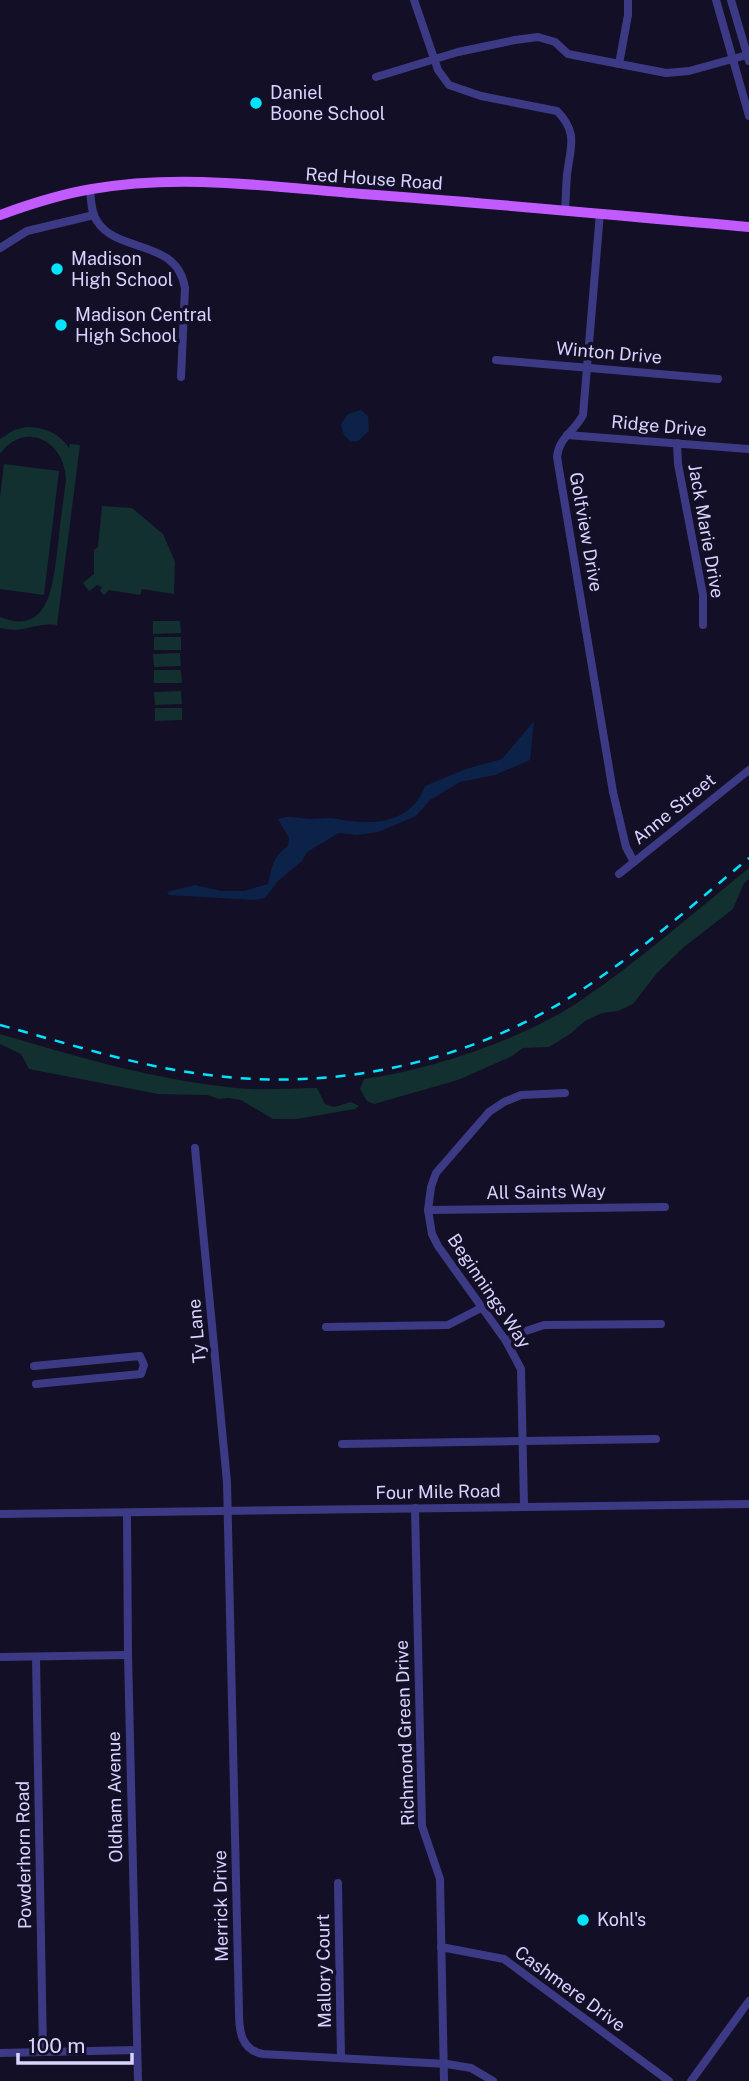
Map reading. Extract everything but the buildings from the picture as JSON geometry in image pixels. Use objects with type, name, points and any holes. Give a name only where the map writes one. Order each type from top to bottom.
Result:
[{"type":"main road","name":"Red House Road","points":[[0,215],[44,200],[90,189],[152,183],[222,183],[565,209],[749,227]]},
{"type":"street","points":[[414,0],[435,61],[449,85],[481,96],[557,111],[565,120],[570,129],[572,143],[565,209]]},
{"type":"street","points":[[619,64],[628,0]]},
{"type":"street","points":[[716,0],[743,58]]},
{"type":"street","points":[[731,0],[743,58],[749,116]]},
{"type":"street","points":[[376,77],[458,52],[538,37],[555,41],[568,54],[674,73],[743,58]]},
{"type":"street","points":[[90,189],[94,215],[106,231],[162,255],[179,269],[185,288],[181,377]]},
{"type":"street","name":"Golfview Drive","points":[[600,212],[583,415],[558,449],[558,466],[612,792],[624,838],[634,862]]},
{"type":"street","points":[[0,248],[27,231],[94,215]]},
{"type":"street","name":"Winton Drive","points":[[496,360],[718,379]]},
{"type":"street","name":"Ridge Drive","points":[[567,435],[748,449]]},
{"type":"street","name":"Jack Marie Drive","points":[[677,443],[678,464],[703,595],[703,625]]},
{"type":"street","name":"Anne Street","points":[[619,874],[749,769]]},
{"type":"street","name":"Beginnings Way","points":[[524,1506],[521,1369],[506,1341],[438,1246],[429,1223],[428,1210],[436,1173],[489,1112],[520,1095],[565,1093]]},
{"type":"street","name":"Ty Lane","points":[[195,1148],[228,1510]]},
{"type":"street","name":"All Saints Way","points":[[428,1210],[665,1207]]},
{"type":"street","points":[[326,1327],[448,1325],[481,1308]]},
{"type":"street","points":[[506,1341],[544,1325],[661,1324]]},
{"type":"street","points":[[34,1366],[140,1356],[144,1365],[141,1374],[36,1384]]},
{"type":"street","points":[[342,1444],[656,1439]]},
{"type":"street","name":"Four Mile Road","points":[[0,1514],[749,1504]]},
{"type":"street","name":"Richmond Green Drive","points":[[415,1508],[422,1826],[440,1879],[444,2081]]},
{"type":"street","name":"Merrick Drive","points":[[228,1510],[240,2033],[246,2047],[255,2053],[444,2064],[471,2068],[493,2081]]},
{"type":"street","name":"Oldham Avenue","points":[[127,1513],[138,2081]]},
{"type":"street","points":[[0,1657],[128,1655]]},
{"type":"street","name":"Powderhorn Road","points":[[36,1657],[43,2052]]},
{"type":"street","name":"Mallory Court","points":[[338,1883],[341,2058]]},
{"type":"street","name":"Cashmere Drive","points":[[442,1947],[504,1959],[669,2081]]},
{"type":"street","points":[[691,2081],[749,2001]]},
{"type":"street","points":[[0,2053],[137,2050]]},
{"type":"green space","points":[[26,427],[51,432],[61,438],[69,448],[70,444],[80,445],[57,625],[9,629],[0,628],[0,617],[17,621],[30,619],[40,612],[47,602],[54,574],[66,480],[59,454],[42,439],[20,438],[0,454],[0,439],[14,430]]},
{"type":"green space","points":[[4,464],[59,471],[44,595],[0,589],[0,497]]},
{"type":"green space","points":[[102,506],[132,508],[163,534],[175,562],[174,594],[142,589],[140,595],[109,590],[104,595],[100,591],[102,587],[97,585],[89,591],[83,583],[94,574],[94,550],[98,547]]},
{"type":"green space","points":[[153,621],[180,621],[181,633],[153,634]]},
{"type":"green space","points":[[154,637],[181,637],[181,650],[154,650]]},
{"type":"green space","points":[[180,653],[181,666],[154,667],[153,654]]},
{"type":"green space","points":[[154,670],[181,670],[182,683],[154,683]]},
{"type":"green space","points":[[181,691],[182,704],[155,705],[154,692]]},
{"type":"green space","points":[[155,708],[182,708],[182,720],[155,721]]},
{"type":"green space","points":[[749,868],[749,879],[744,883],[733,909],[684,947],[657,973],[633,1004],[585,1021],[549,1047],[523,1048],[512,1056],[458,1080],[374,1104],[367,1101],[360,1089],[364,1079],[419,1068],[476,1051],[531,1028],[580,1001],[645,953]]},
{"type":"green space","points":[[0,1034],[146,1073],[236,1088],[317,1088],[325,1104],[334,1107],[351,1102],[359,1106],[355,1109],[297,1119],[273,1119],[241,1100],[219,1099],[207,1095],[158,1094],[29,1069],[21,1054],[0,1044]]},
{"type":"water","points":[[361,410],[368,416],[369,431],[358,441],[351,442],[344,435],[341,424],[348,414]]},
{"type":"water","points":[[534,721],[530,760],[495,775],[460,782],[430,800],[416,816],[378,832],[357,835],[339,833],[307,852],[302,861],[278,881],[265,898],[254,900],[169,895],[167,892],[195,885],[221,891],[244,891],[268,884],[276,859],[288,846],[289,838],[278,819],[331,818],[377,822],[400,815],[419,799],[425,786],[466,769],[502,759]]},
{"type":"railway","points":[[0,1025],[125,1059],[201,1074],[248,1079],[296,1079],[389,1069],[479,1042],[522,1024],[564,1001],[636,951],[749,858]]},
{"type":"place","name":"Daniel Boone School","points":[[256,103]]},
{"type":"place","name":"Madison High School","points":[[57,269]]},
{"type":"place","name":"Madison Central High School","points":[[61,325]]},
{"type":"place","name":"Kohl's","points":[[583,1920]]}]
